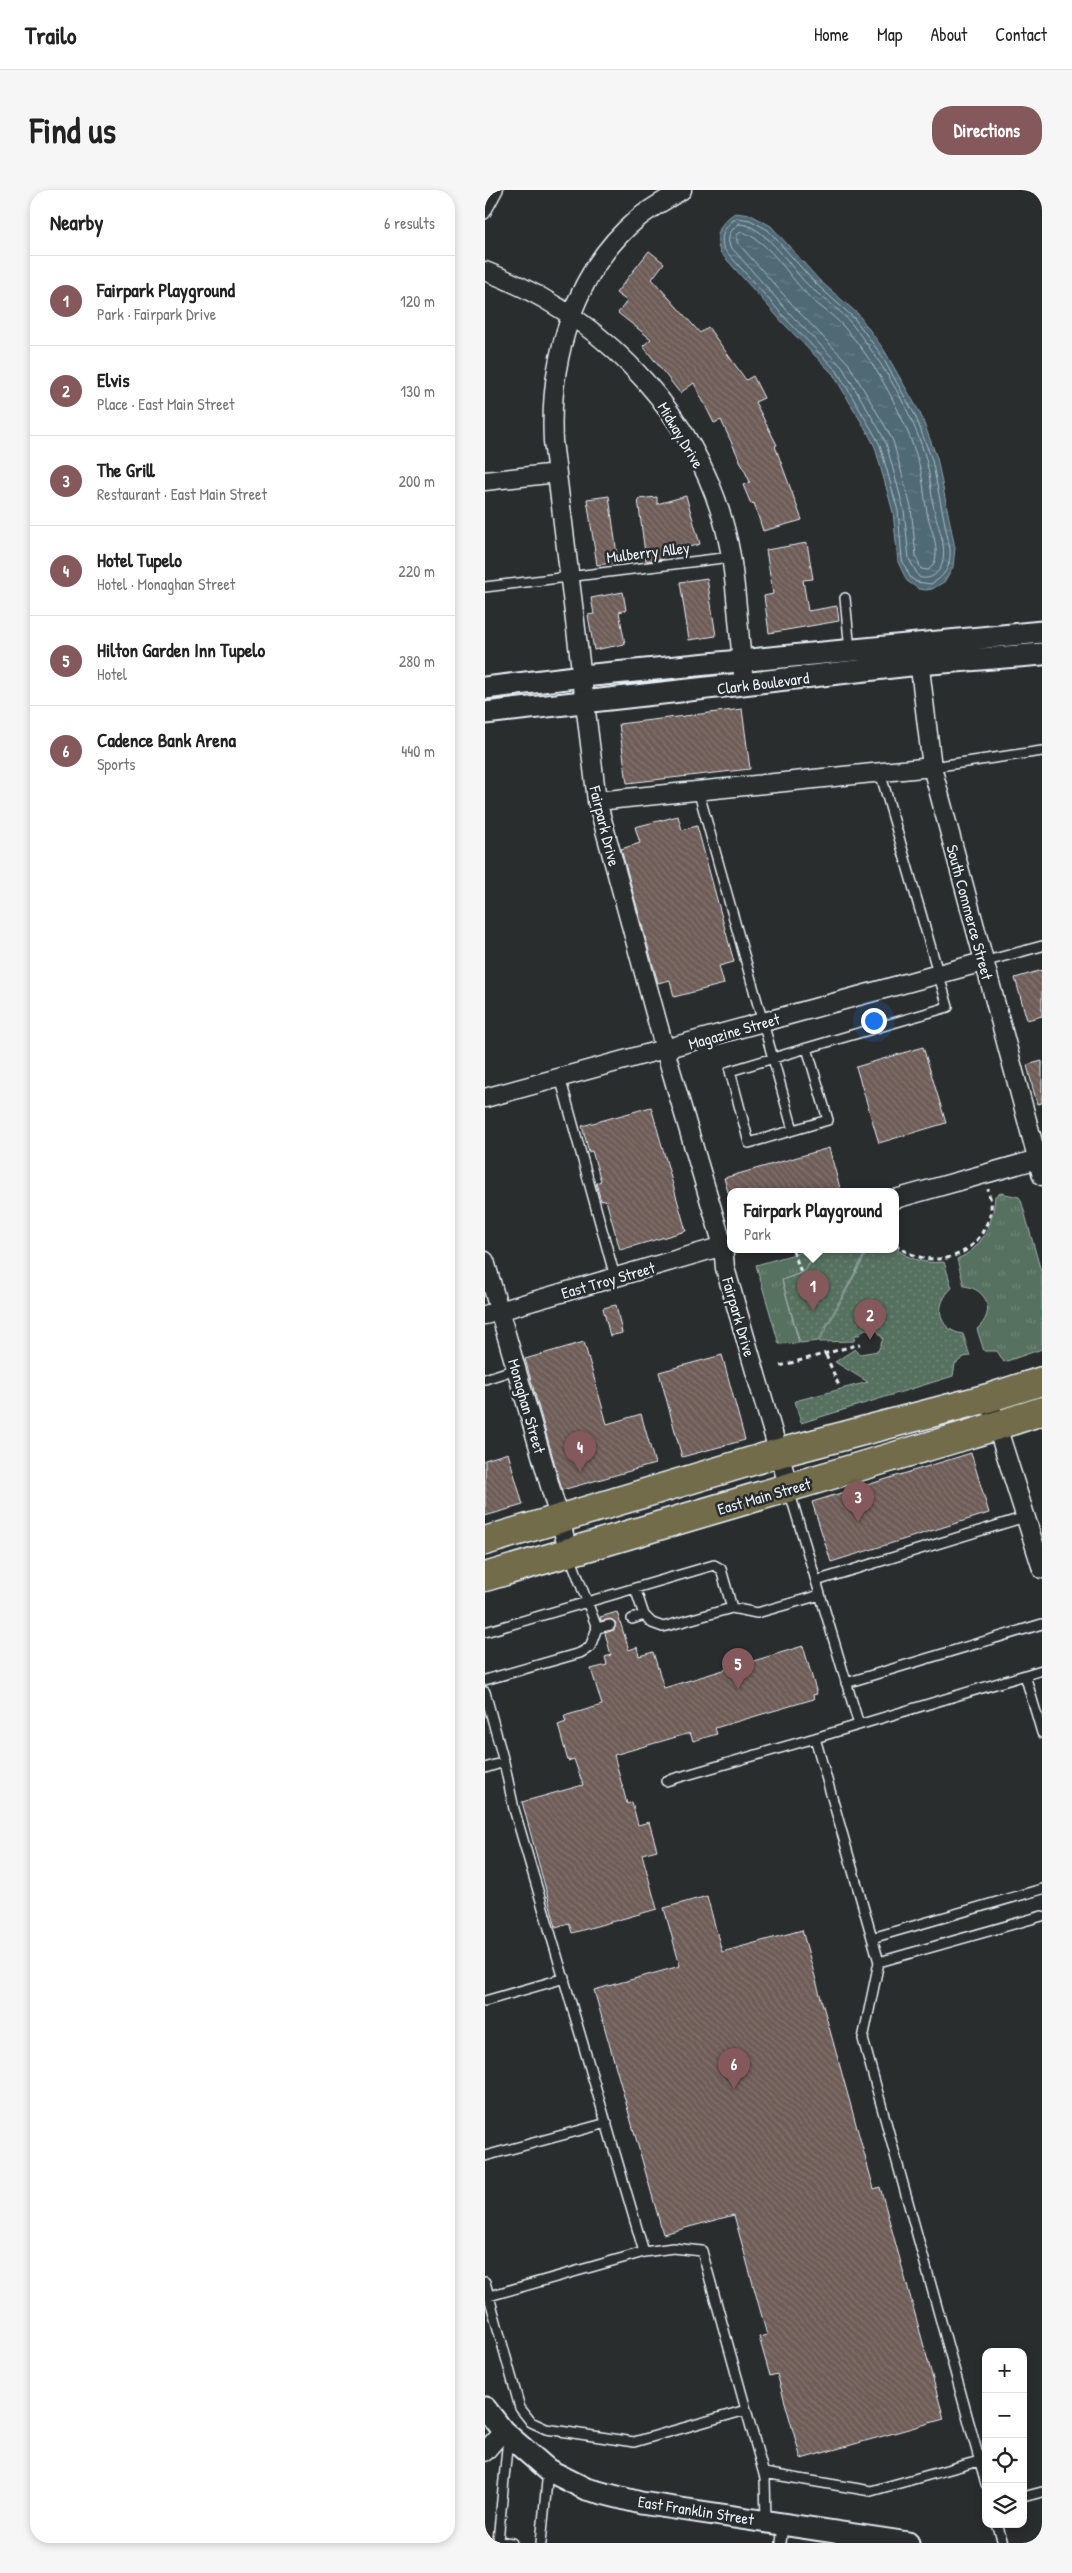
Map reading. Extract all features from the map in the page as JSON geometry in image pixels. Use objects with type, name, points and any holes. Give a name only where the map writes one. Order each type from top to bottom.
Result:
[{"type":"main road","points":[[485,1540],[779,1453],[989,1398],[1042,1381]]},
{"type":"main road","name":"East Main Street","points":[[485,1577],[789,1488],[1042,1411]]},
{"type":"street","name":"Fairpark Drive","points":[[682,190],[638,218],[621,235],[593,273],[571,316],[561,348],[553,390],[553,424],[557,473],[583,676],[590,759],[597,801],[665,1050],[727,1245],[725,1268],[789,1488]]},
{"type":"street","name":"Midway Drive","points":[[485,270],[534,292],[597,334],[640,374],[676,421],[704,472],[724,528],[731,556],[744,685]]},
{"type":"street","points":[[485,481],[557,473]]},
{"type":"street","name":"Clark Boulevard","points":[[485,712],[586,703],[744,685],[1042,632]]},
{"type":"street","name":"Clark Boulevard","points":[[485,688],[583,676],[850,652],[918,655],[1042,654]]},
{"type":"street","name":"South Commerce Street","points":[[918,655],[932,767],[983,962],[1040,1164]]},
{"type":"street","points":[[597,801],[932,767]]},
{"type":"street","name":"Magazine Street","points":[[485,1098],[983,962]]},
{"type":"street","points":[[899,1198],[1040,1164]]},
{"type":"street","name":"East Troy Street","points":[[492,1313],[727,1245]]},
{"type":"street","name":"Monaghan Street","points":[[485,1261],[492,1313],[516,1370],[569,1552]]},
{"type":"street","points":[[989,1398],[1042,1570]]},
{"type":"street","name":"East Franklin Street","points":[[485,2408],[505,2433],[548,2470],[586,2489],[641,2503],[777,2529],[908,2543]]},
{"type":"street","points":[[485,2452],[505,2433]]},
{"type":"lane","points":[[485,214],[498,190]]},
{"type":"lane","name":"Mulberry Alley","points":[[485,587],[731,556]]},
{"type":"lane","points":[[845,598],[850,652]]},
{"type":"lane","points":[[932,767],[1042,751]]},
{"type":"lane","points":[[807,1048],[828,1120],[749,1143],[730,1071],[807,1048],[948,1007],[880,772]]},
{"type":"lane","points":[[698,790],[793,1130]]},
{"type":"lane","points":[[983,962],[1042,946]]},
{"type":"lane","points":[[560,1077],[615,1277]]},
{"type":"lane","points":[[485,1379],[516,1370]]},
{"type":"lane","points":[[789,1488],[859,1725]]},
{"type":"lane","points":[[816,1581],[1025,1517]]},
{"type":"lane","points":[[485,1680],[581,1653],[590,1647],[597,1628],[589,1601],[569,1552]]},
{"type":"lane","points":[[485,1632],[714,1565],[721,1569],[732,1608]]},
{"type":"lane","points":[[635,1588],[643,1615],[652,1623],[663,1627],[732,1608],[757,1613],[820,1595]]},
{"type":"lane","points":[[632,1619],[643,1615]]},
{"type":"lane","points":[[846,1683],[1042,1624]]},
{"type":"lane","points":[[597,1628],[610,1625]]},
{"type":"lane","points":[[666,1781],[1042,1670]]},
{"type":"lane","points":[[1025,1675],[1042,1733]]},
{"type":"lane","points":[[485,1692],[504,1762],[513,1809],[565,1978],[644,2252]]},
{"type":"lane","points":[[815,1738],[879,1962],[863,2039],[986,2483]]},
{"type":"lane","points":[[485,1768],[504,1762]]},
{"type":"lane","points":[[872,1938],[1042,1889]]},
{"type":"lane","points":[[879,1962],[1042,1916]]},
{"type":"lane","points":[[485,2001],[565,1978]]},
{"type":"lane","points":[[485,2156],[607,2123]]},
{"type":"lane","points":[[489,2296],[644,2252],[673,2248],[701,2251],[764,2473],[777,2529]]},
{"type":"lane","points":[[485,2282],[520,2408],[531,2422],[546,2430],[633,2442],[746,2410]]},
{"type":"lane","points":[[505,2433],[498,2541],[512,2543]]},
{"type":"lane","points":[[764,2473],[871,2491],[979,2461]]},
{"type":"lane","points":[[541,2543],[548,2470]]},
{"type":"lane","points":[[1027,2497],[1042,2492]]},
{"type":"lane","points":[[998,2528],[1003,2543]]},
{"type":"path","points":[[899,1246],[918,1258],[935,1260],[949,1258],[963,1252],[975,1244],[988,1222],[991,1208],[988,1188]]},
{"type":"path","points":[[794,1253],[802,1275]]},
{"type":"path","points":[[780,1366],[859,1344]]},
{"type":"path","points":[[825,1355],[839,1386]]},
{"type":"green space","points":[[1001,1193],[1019,1197],[1021,1200],[1042,1275],[1042,1349],[1004,1362],[997,1351],[984,1351],[977,1329],[983,1323],[986,1316],[987,1303],[979,1292],[964,1286],[957,1259],[974,1248],[980,1241],[992,1215],[995,1196]]},
{"type":"green space","points":[[899,1250],[906,1256],[918,1260],[944,1262],[952,1288],[942,1301],[941,1316],[943,1322],[954,1332],[963,1334],[970,1356],[964,1357],[955,1364],[953,1376],[801,1423],[795,1401],[868,1382],[835,1362],[855,1349],[860,1354],[878,1351],[883,1339],[877,1330],[865,1329],[859,1335],[855,1335],[854,1341],[819,1342],[866,1253],[899,1253]]},
{"type":"green space","points":[[798,1253],[817,1253],[803,1272],[782,1280],[799,1343],[779,1344],[756,1265]]},
{"type":"green space","points":[[818,1253],[865,1253],[818,1341],[800,1343],[782,1280],[804,1272]]},
{"type":"water","points":[[735,213],[751,215],[771,226],[819,280],[858,314],[884,350],[920,413],[937,458],[955,548],[953,567],[944,582],[932,589],[919,589],[907,581],[898,562],[893,512],[875,447],[833,374],[784,324],[720,252],[718,235],[725,221]]},
{"type":"building","points":[[649,251],[664,263],[652,279],[700,333],[708,327],[746,380],[753,376],[764,398],[755,402],[777,445],[775,446],[802,520],[763,531],[754,503],[751,504],[743,485],[750,482],[721,420],[714,423],[694,383],[680,393],[643,346],[651,339],[618,313],[627,301],[616,293]]},
{"type":"building","points":[[609,496],[618,562],[597,565],[587,499]]},
{"type":"building","points":[[686,496],[700,544],[663,554],[663,559],[646,561],[638,499],[657,497],[657,504]]},
{"type":"building","points":[[807,543],[813,579],[803,580],[808,611],[837,606],[839,621],[769,633],[764,596],[773,594],[766,550]]},
{"type":"building","points":[[707,578],[716,636],[689,640],[680,582]]},
{"type":"building","points":[[623,592],[626,610],[619,612],[625,644],[594,650],[588,615],[594,614],[591,598]]},
{"type":"building","points":[[742,709],[750,769],[627,783],[619,724]]},
{"type":"building","points":[[678,816],[682,830],[697,826],[734,962],[719,966],[724,984],[674,997],[670,980],[658,983],[621,849],[640,843],[635,827]]},
{"type":"building","points":[[1042,970],[1042,1016],[1027,1020],[1015,978]]},
{"type":"building","points":[[923,1047],[946,1123],[879,1143],[856,1067]]},
{"type":"building","points":[[1042,1061],[1042,1103],[1037,1104],[1027,1065]]},
{"type":"building","points":[[651,1107],[686,1231],[620,1250],[606,1200],[601,1201],[596,1183],[601,1181],[592,1151],[589,1152],[582,1126]]},
{"type":"building","points":[[829,1148],[840,1188],[727,1188],[724,1178]]},
{"type":"building","points":[[616,1305],[622,1333],[610,1336],[603,1308]]},
{"type":"building","points":[[584,1342],[607,1424],[641,1414],[655,1464],[562,1490],[525,1359]]},
{"type":"building","points":[[722,1355],[745,1440],[682,1457],[659,1372]]},
{"type":"building","points":[[508,1453],[523,1505],[485,1516],[485,1460]]},
{"type":"building","points":[[971,1453],[989,1513],[831,1562],[812,1502]]},
{"type":"building","points":[[617,1612],[629,1650],[637,1647],[639,1656],[653,1652],[664,1688],[803,1646],[817,1694],[813,1695],[814,1699],[715,1728],[717,1734],[693,1741],[690,1733],[614,1755],[627,1804],[632,1802],[638,1825],[649,1822],[657,1850],[642,1854],[657,1909],[572,1933],[569,1923],[556,1927],[522,1802],[583,1785],[574,1759],[568,1761],[558,1725],[566,1722],[564,1716],[602,1705],[591,1669],[607,1665],[605,1657],[611,1655],[605,1633],[614,1630],[616,1623],[611,1619],[601,1621],[600,1617]]},
{"type":"building","points":[[707,1896],[722,1952],[802,1930],[874,2189],[880,2187],[944,2419],[801,2459],[777,2374],[770,2376],[759,2337],[767,2335],[734,2215],[663,2234],[594,1990],[680,1966],[664,1908]]},
{"type":"place","name":"Fairpark Playground","points":[[813,1311]]},
{"type":"place","name":"Elvis","points":[[870,1340]]},
{"type":"place","name":"Hotel Tupelo","points":[[580,1472]]},
{"type":"place","name":"The Grill","points":[[858,1522]]},
{"type":"place","name":"Hilton Garden Inn Tupelo","points":[[738,1689]]},
{"type":"place","name":"Cadence Bank Arena","points":[[734,2089]]}]
